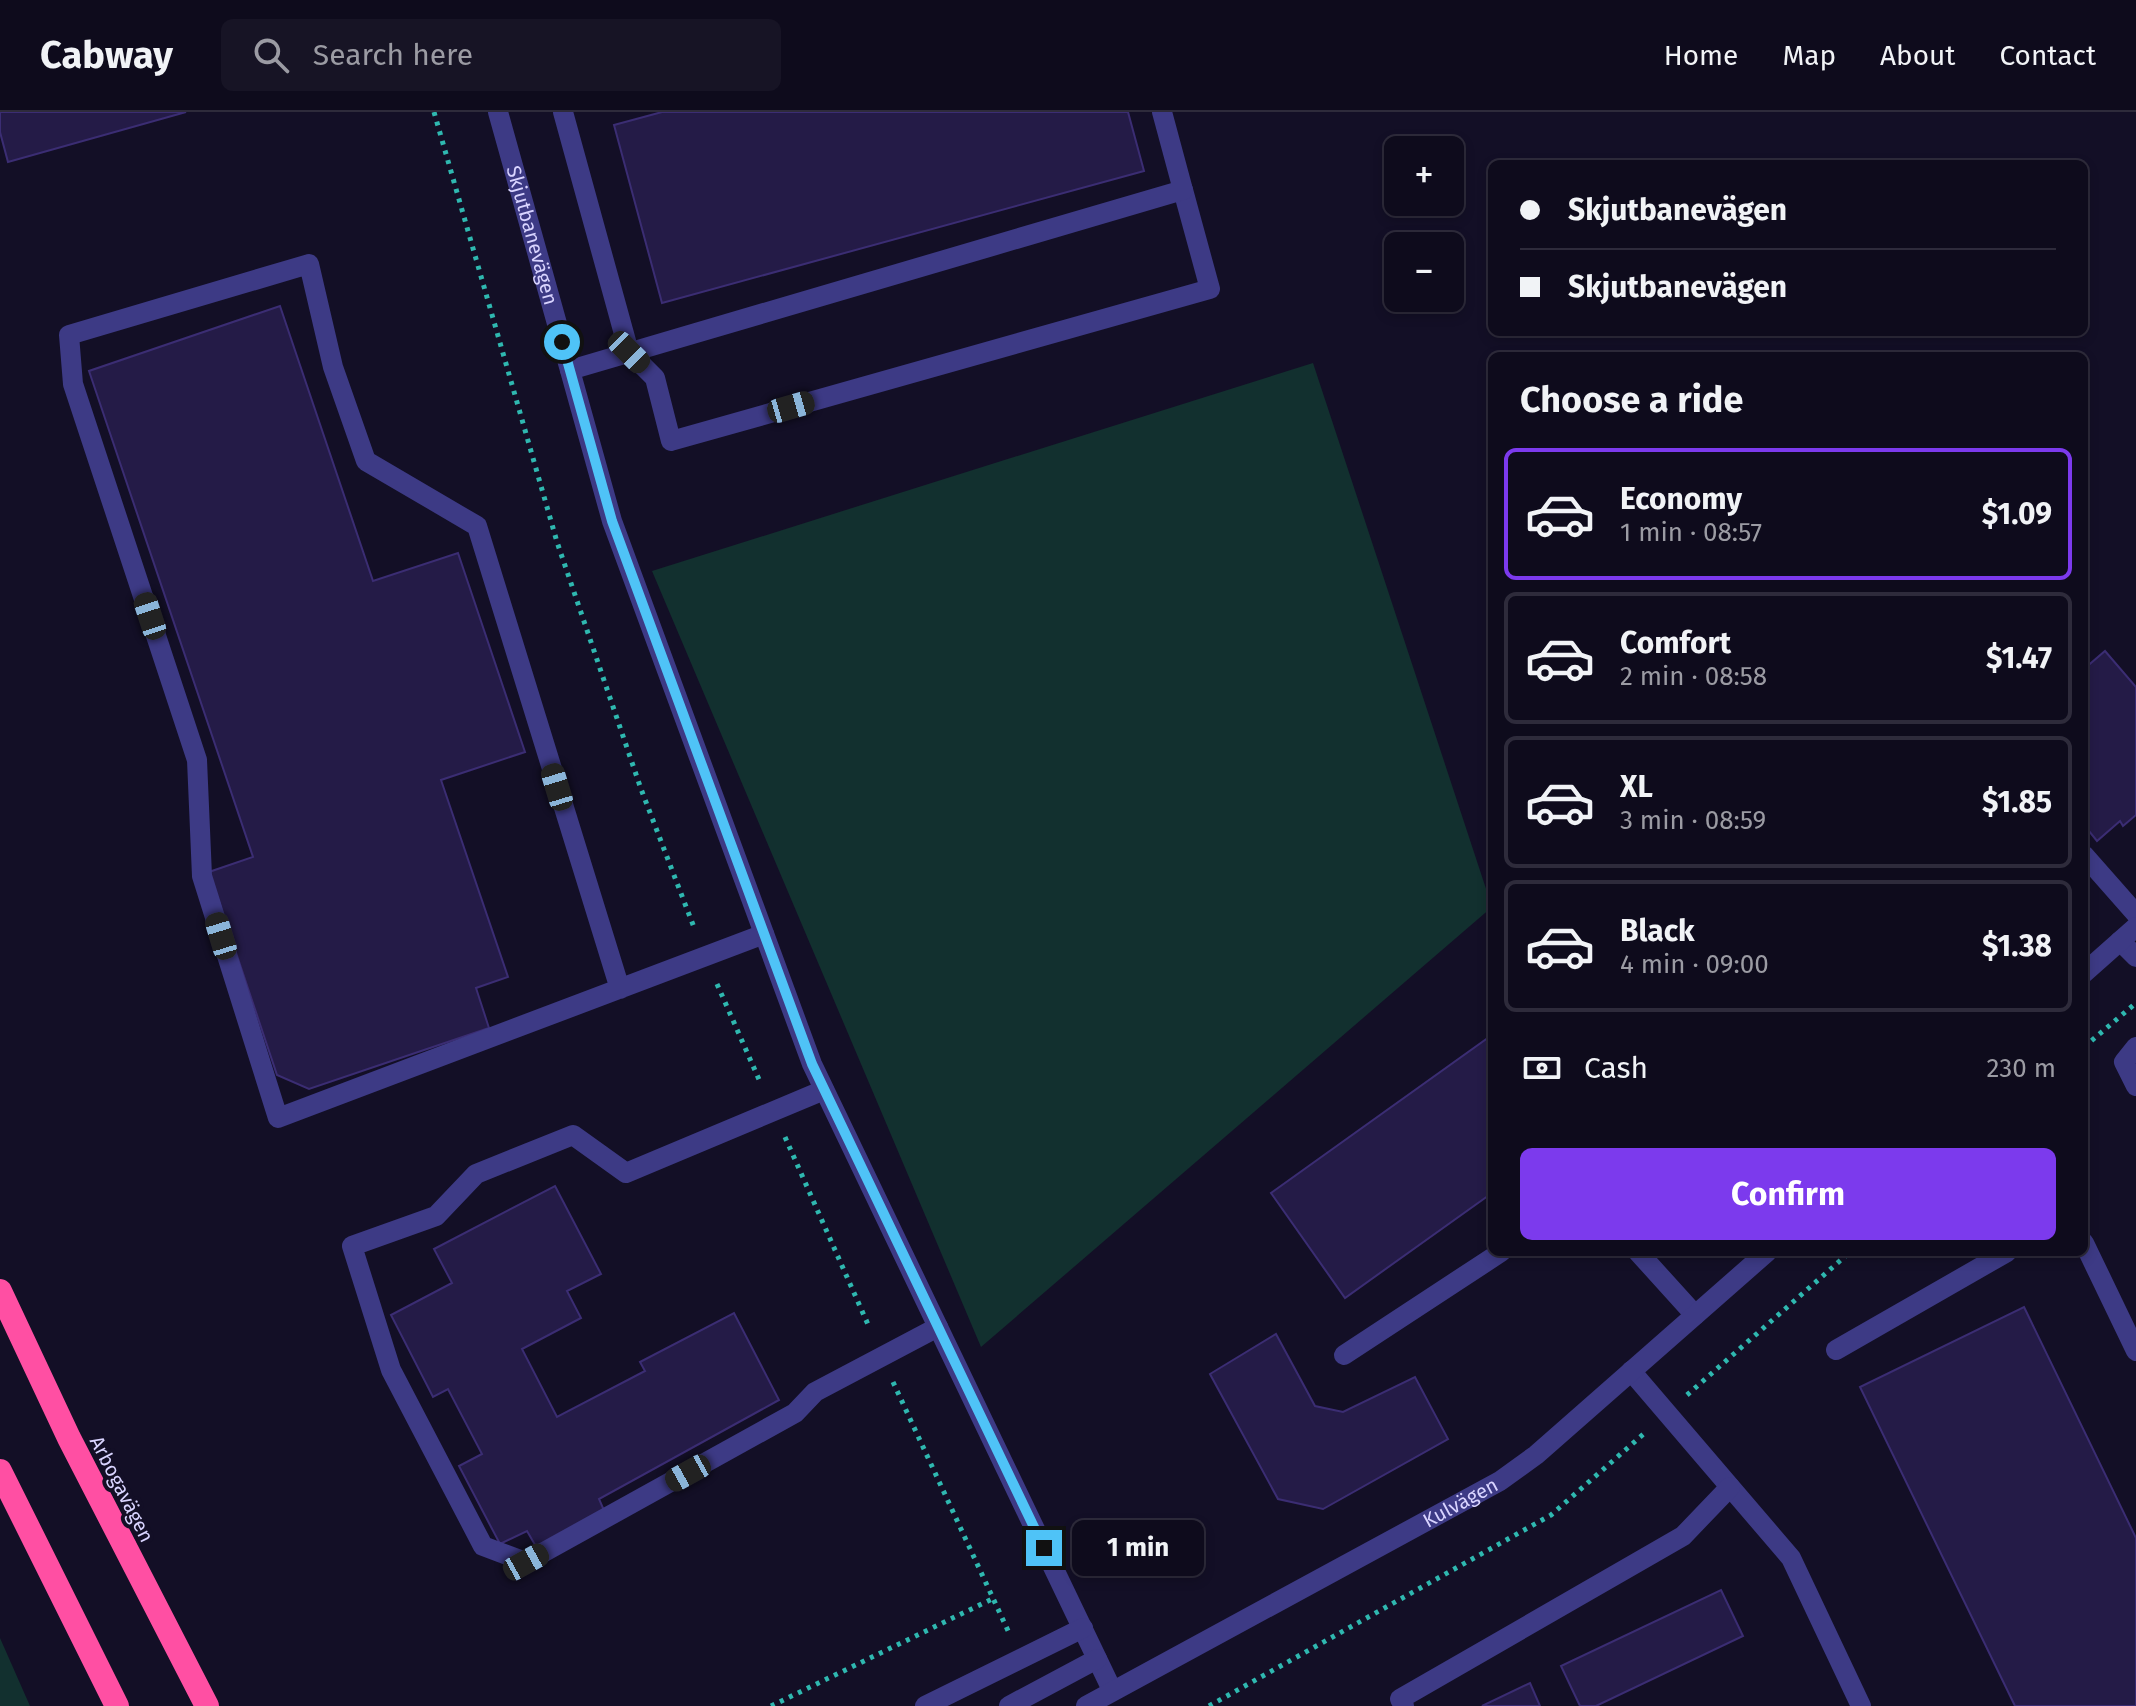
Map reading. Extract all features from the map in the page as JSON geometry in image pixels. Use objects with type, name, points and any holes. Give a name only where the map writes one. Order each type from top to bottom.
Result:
[{"type":"highway","name":"Arbogavägen","points":[[0,1291],[69,1438],[207,1706]]},
{"type":"highway","points":[[0,1471],[117,1706]]},
{"type":"street","points":[[563,112],[629,352],[655,378],[671,441],[1210,289],[1162,112]]},
{"type":"street","name":"Skjutbanevägen","points":[[504,113],[612,521],[824,1090],[1112,1690]]},
{"type":"street","points":[[570,370],[1183,190]]},
{"type":"street","points":[[620,989],[477,526],[366,461],[333,367],[309,264],[69,335],[73,384],[197,760],[202,876],[278,1118],[620,989],[764,934]]},
{"type":"street","points":[[2088,860],[2136,914]]},
{"type":"street","points":[[2088,969],[2136,927]]},
{"type":"street","points":[[2120,941],[2136,957]]},
{"type":"street","points":[[2136,1047],[2124,1062],[2136,1086]]},
{"type":"street","points":[[824,1090],[626,1173],[573,1135],[476,1174],[436,1216],[352,1246],[391,1370],[483,1546],[526,1562],[795,1413],[815,1392],[938,1327]]},
{"type":"street","points":[[2088,1251],[2136,1351]]},
{"type":"street","points":[[1344,1355],[1495,1256]]},
{"type":"street","points":[[1642,1256],[1695,1315]]},
{"type":"street","name":"Kulvägen","points":[[1086,1706],[1500,1481],[1536,1455],[1762,1256]]},
{"type":"street","points":[[1836,1350],[2000,1256]]},
{"type":"street","points":[[1631,1371],[1791,1558],[1861,1706]]},
{"type":"street","points":[[1404,1706],[1400,1699],[1683,1536],[1730,1487]]},
{"type":"street","points":[[925,1706],[1083,1628]]},
{"type":"street","points":[[1009,1706],[1097,1659]]},
{"type":"path","points":[[2088,1044],[2136,1003]]},
{"type":"path","points":[[1209,1706],[1551,1515],[1845,1256]]},
{"type":"path","points":[[771,1706],[992,1599]]},
{"type":"green space","points":[[1313,363],[1488,895],[1488,910],[981,1347],[652,571]]},
{"type":"green space","points":[[0,1638],[30,1706],[0,1706]]},
{"type":"building","points":[[0,112],[186,112],[8,162],[0,132]]},
{"type":"building","points":[[662,112],[1128,112],[1144,171],[662,303],[614,125]]},
{"type":"building","points":[[280,306],[373,581],[458,553],[525,752],[441,780],[508,977],[476,988],[489,1028],[309,1089],[277,1075],[209,872],[253,857],[89,371]]},
{"type":"building","points":[[2105,651],[2136,687],[2136,815],[2123,826],[2120,821],[2097,841],[2088,830],[2088,666]]},
{"type":"building","points":[[1488,1038],[1488,1196],[1345,1298],[1271,1193]]},
{"type":"building","points":[[555,1186],[601,1274],[567,1291],[581,1318],[522,1349],[557,1417],[645,1371],[640,1362],[734,1313],[779,1400],[599,1499],[606,1515],[538,1550],[527,1531],[500,1544],[459,1466],[482,1454],[448,1389],[433,1397],[391,1315],[452,1283],[434,1249]]},
{"type":"building","points":[[2024,1307],[2136,1538],[2136,1706],[2015,1706],[1860,1387]]},
{"type":"building","points":[[1276,1334],[1315,1406],[1343,1412],[1415,1377],[1448,1439],[1323,1509],[1278,1499],[1210,1374]]},
{"type":"building","points":[[1721,1590],[1743,1636],[1596,1706],[1580,1706],[1561,1666]]},
{"type":"building","points":[[1530,1683],[1540,1706],[1482,1706]]},
{"type":"route","points":[[562,342],[612,521],[812,1064],[1044,1548]]}]
